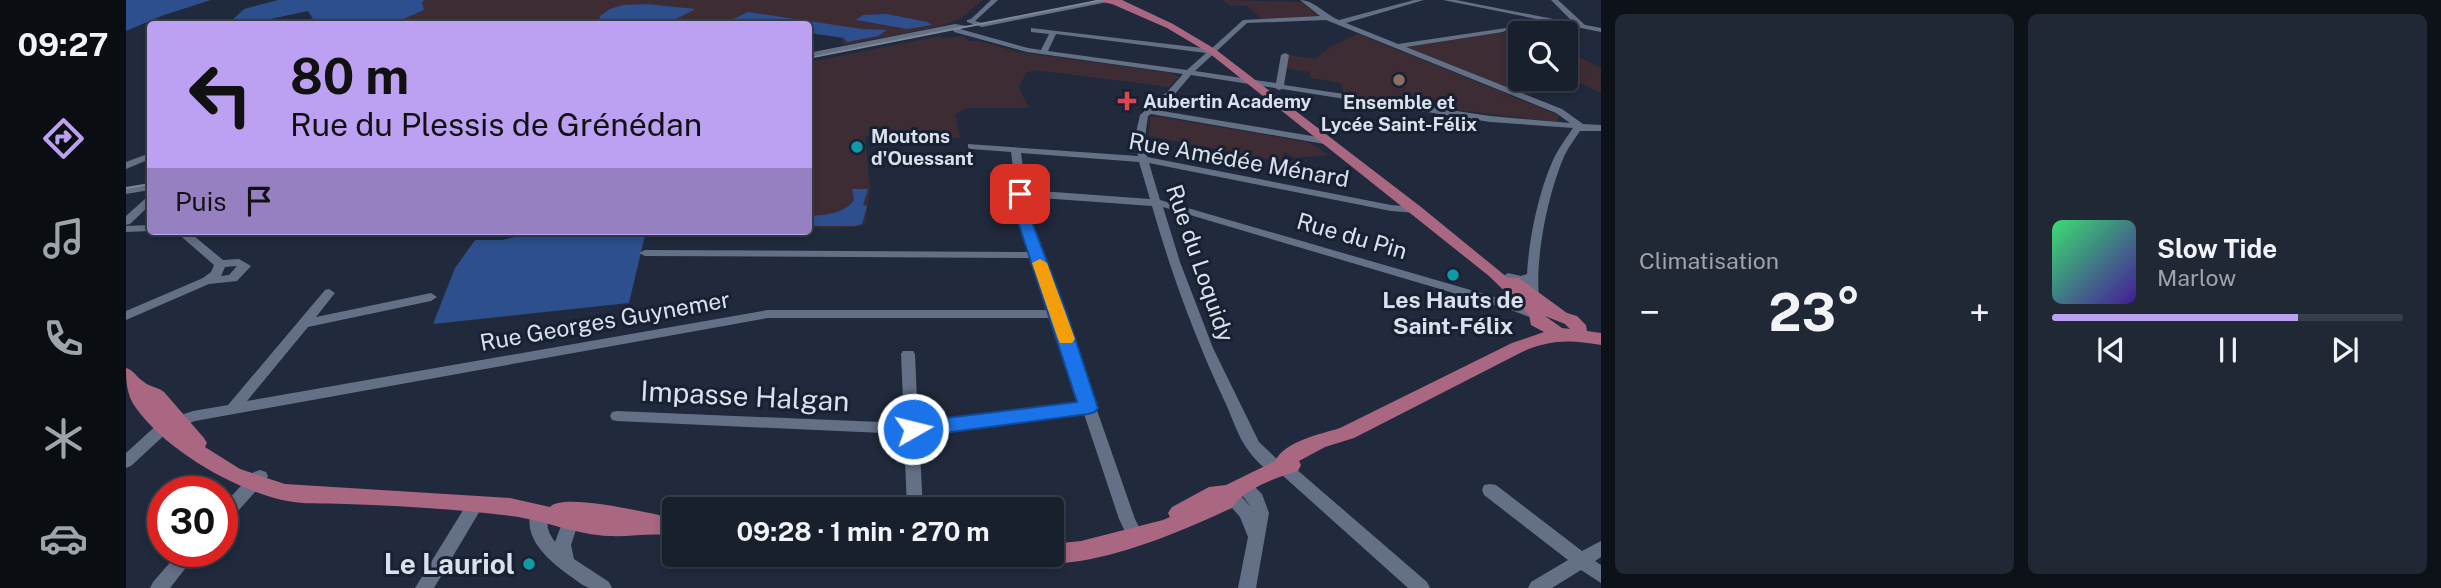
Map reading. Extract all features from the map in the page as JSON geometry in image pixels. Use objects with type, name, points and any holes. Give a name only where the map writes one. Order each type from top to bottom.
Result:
[{"type":"main road","points":[[1101,1],[1117,1],[1170,26],[1212,51],[1494,273],[1538,318],[1601,339]]},
{"type":"main road","points":[[1416,210],[1533,296],[1567,326],[1601,331]]},
{"type":"main road","points":[[1518,347],[1538,318]]},
{"type":"main road","points":[[1064,554],[1167,528],[1214,508],[1225,502],[1236,490],[1280,467],[1294,466],[1347,433],[1518,347],[1567,326]]},
{"type":"main road","points":[[132,382],[143,404],[172,423],[201,457],[256,480],[305,495],[344,495],[476,505],[572,516],[608,527],[662,526]]},
{"type":"street","points":[[971,25],[995,0]]},
{"type":"street","points":[[971,25],[1087,0]]},
{"type":"street","points":[[1303,0],[1327,19],[1559,111],[1578,126]]},
{"type":"street","points":[[1338,23],[1421,0]]},
{"type":"street","points":[[1446,0],[1601,30]]},
{"type":"street","points":[[1497,0],[1507,12]]},
{"type":"street","points":[[1554,0],[1583,27]]},
{"type":"street","points":[[812,54],[1101,1]]},
{"type":"street","points":[[1149,111],[1245,21],[1327,19]]},
{"type":"street","points":[[971,25],[987,39],[1043,52],[1490,119],[1601,128]]},
{"type":"street","points":[[1034,30],[1212,51]]},
{"type":"street","points":[[1396,46],[1503,30]]},
{"type":"street","points":[[1043,52],[1054,32]]},
{"type":"street","points":[[1279,88],[1285,55]]},
{"type":"street","points":[[1149,111],[1330,142]]},
{"type":"street","name":"Rue du Loquidy","points":[[1149,111],[1143,116],[1140,137],[1143,160],[1179,278],[1206,348],[1253,446],[1421,588]]},
{"type":"street","points":[[1533,296],[1532,276],[1551,180],[1558,158],[1578,126]]},
{"type":"street","name":"Rue Amédée Ménard","points":[[971,146],[1143,160],[1391,208],[1416,210]]},
{"type":"street","points":[[1016,150],[1023,214],[1059,314],[1088,408],[1127,519],[1136,537]]},
{"type":"street","points":[[126,166],[147,157]]},
{"type":"street","points":[[126,191],[147,188]]},
{"type":"street","name":"Rue du Pin","points":[[1020,194],[1156,202],[1425,280],[1538,318]]},
{"type":"street","points":[[126,222],[147,203]]},
{"type":"street","points":[[126,229],[147,228]]},
{"type":"street","points":[[186,235],[220,264],[239,262],[245,266],[233,278],[207,281]]},
{"type":"street","points":[[645,253],[1036,255]]},
{"type":"street","points":[[126,316],[207,281],[216,274],[220,264]]},
{"type":"street","points":[[1508,277],[1522,280],[1532,276]]},
{"type":"street","points":[[233,408],[329,293]]},
{"type":"street","points":[[302,324],[431,297]]},
{"type":"street","name":"Rue Georges Guynemer","points":[[172,423],[233,408],[768,314],[1059,314]]},
{"type":"street","points":[[908,354],[915,497]]},
{"type":"street","name":"Impasse Halgan","points":[[617,416],[913,429],[1088,408]]},
{"type":"street","points":[[126,462],[172,423]]},
{"type":"street","points":[[238,500],[256,480]]},
{"type":"street","points":[[1236,490],[1256,537],[1247,588]]},
{"type":"street","points":[[1490,490],[1601,575]]},
{"type":"street","points":[[424,588],[476,505]]},
{"type":"street","points":[[539,512],[536,526],[544,545],[603,588]]},
{"type":"street","points":[[566,560],[562,545],[572,516]]},
{"type":"street","points":[[1537,588],[1601,548]]},
{"type":"street","points":[[159,588],[177,567]]},
{"type":"shaded area","points":[[126,0],[211,0],[147,21],[126,31]]},
{"type":"shaded area","points":[[278,0],[425,0],[422,2],[424,10],[399,21],[314,21],[308,11],[261,21],[231,21],[244,9]]},
{"type":"shaded area","points":[[983,0],[961,18],[941,26],[843,45],[841,34],[812,33],[812,21],[399,21],[424,10],[422,1]]},
{"type":"shaded area","points":[[1224,0],[1302,2],[1319,16],[1262,19],[1247,6],[1230,6]]},
{"type":"shaded area","points":[[647,4],[695,9],[673,21],[599,21],[600,16],[610,9],[623,5]]},
{"type":"shaded area","points":[[748,12],[808,21],[729,21]]},
{"type":"shaded area","points":[[887,14],[932,25],[907,29],[856,20],[863,15]]},
{"type":"shaded area","points":[[812,22],[887,30],[878,36],[847,42],[844,38],[812,33]]},
{"type":"shaded area","name":"Ensemble et Lycée Saint-Félix","points":[[1508,32],[1508,88],[1401,46]]},
{"type":"shaded area","name":"Ensemble et Lycée Saint-Félix","points":[[1358,34],[1559,115],[1557,122],[1344,96],[1341,83],[1310,78],[1310,72],[1285,68],[1288,55],[1315,59],[1332,46]]},
{"type":"shaded area","points":[[940,36],[963,36],[969,41],[979,41],[1018,52],[1172,73],[1178,77],[1169,87],[1034,70],[1026,73],[1019,87],[1029,108],[968,108],[955,114],[960,138],[865,136],[870,190],[865,224],[856,227],[812,228],[812,61]]},
{"type":"shaded area","name":"Ensemble et Lycée Saint-Félix","points":[[1578,57],[1601,68],[1601,93],[1578,82]]},
{"type":"shaded area","name":"Ensemble et Lycée Saint-Félix","points":[[1516,91],[1542,91],[1526,95]]},
{"type":"shaded area","points":[[1150,117],[1308,142],[1329,155],[1295,158],[1284,152],[1283,159],[1279,161],[1149,136]]},
{"type":"shaded area","points":[[852,189],[868,189],[863,205],[867,206],[862,224],[812,226],[812,216],[834,213],[854,200]]},
{"type":"shaded area","points":[[521,235],[645,235],[629,303],[433,324],[455,268],[475,240],[503,240]]},
{"type":"tram line","points":[[812,57],[1102,0]]},
{"type":"tram line","points":[[126,188],[147,184]]},
{"type":"slow traffic","points":[[1040,263],[1066,339]]},
{"type":"place","name":"Ensemble et Lycée Saint-Félix","points":[[1399,80]]},
{"type":"place","name":"Aubertin Academy","points":[[1127,101]]},
{"type":"place","name":"Moutons d'Ouessant","points":[[857,147]]},
{"type":"place","name":"Les Hauts de Saint-Félix","points":[[1453,275]]},
{"type":"place","name":"Le Lauriol","points":[[529,564]]},
{"type":"route","points":[[913,429],[1088,408],[1059,314],[1025,222],[1020,194]]}]
